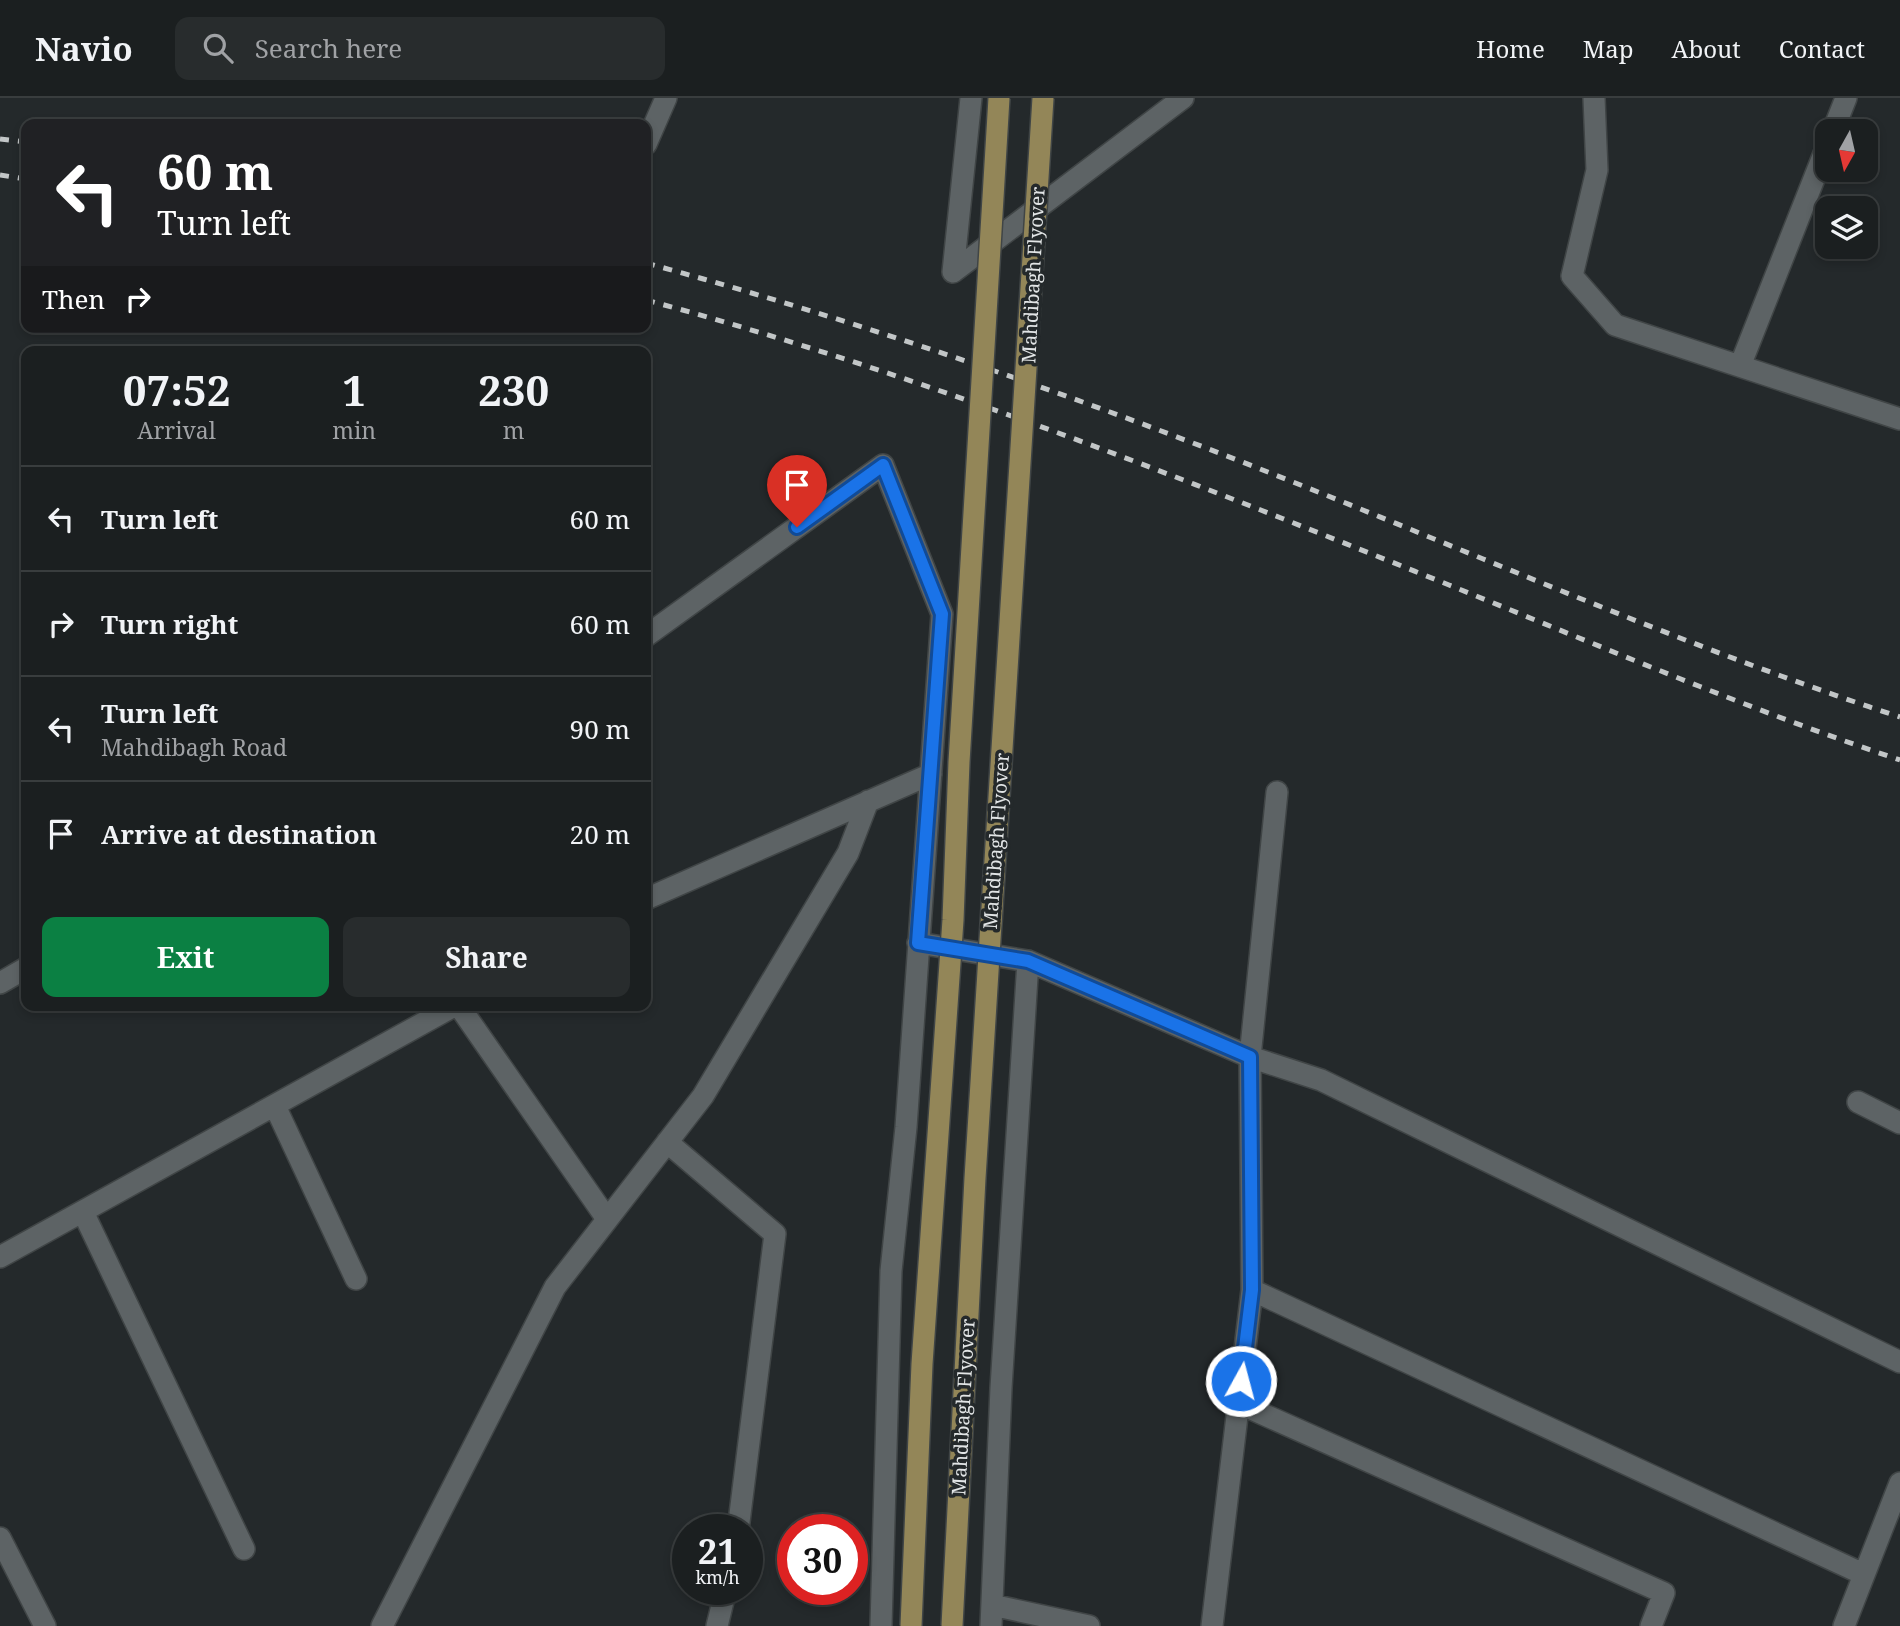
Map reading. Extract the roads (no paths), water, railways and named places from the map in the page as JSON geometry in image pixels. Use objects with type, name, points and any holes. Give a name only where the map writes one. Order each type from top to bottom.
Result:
[{"type":"main road","name":"Mahdibagh Flyover","points":[[911,1626],[922,1364],[953,920],[960,748],[999,98]]},
{"type":"main road","name":"Mahdibagh Flyover","points":[[952,1626],[975,1178],[1043,98]]},
{"type":"street","points":[[651,132],[666,98]]},
{"type":"street","points":[[971,98],[953,272],[1183,98]]},
{"type":"street","points":[[1594,98],[1597,170],[1572,276],[1615,325],[1900,419]]},
{"type":"street","points":[[1838,119],[1846,98]]},
{"type":"street","points":[[1740,366],[1815,176]]},
{"type":"street","points":[[651,632],[883,465],[942,614],[906,1127],[891,1270],[881,1626]]},
{"type":"street","points":[[651,897],[931,774]]},
{"type":"street","points":[[1212,1626],[1252,1290],[1250,1057],[1277,792]]},
{"type":"street","points":[[382,1626],[555,1287],[703,1096],[848,853],[868,801]]},
{"type":"street","points":[[918,943],[1028,961],[1250,1057],[1321,1080],[1900,1362]]},
{"type":"street","points":[[1028,961],[1001,1388],[992,1615],[1089,1626]]},
{"type":"street","points":[[0,983],[21,971]]},
{"type":"street","points":[[0,1258],[447,1011]]},
{"type":"street","points":[[460,1011],[607,1219]]},
{"type":"street","points":[[1858,1102],[1900,1123]]},
{"type":"street","points":[[275,1105],[356,1279]]},
{"type":"street","points":[[667,1142],[775,1234],[740,1514]]},
{"type":"street","points":[[83,1212],[244,1549]]},
{"type":"street","points":[[1252,1290],[1863,1574]]},
{"type":"street","points":[[1238,1404],[1664,1593],[1651,1626]]},
{"type":"street","points":[[1844,1626],[1900,1483]]},
{"type":"street","points":[[0,1538],[45,1626]]},
{"type":"street","points":[[717,1626],[722,1605]]},
{"type":"railway","points":[[0,139],[21,141]]},
{"type":"railway","points":[[0,175],[21,178]]},
{"type":"railway","points":[[651,264],[810,311],[1054,392],[1293,482],[1671,634],[1900,717]]},
{"type":"railway","points":[[651,301],[850,361],[1052,430],[1251,506],[1729,698],[1900,760]]}]
